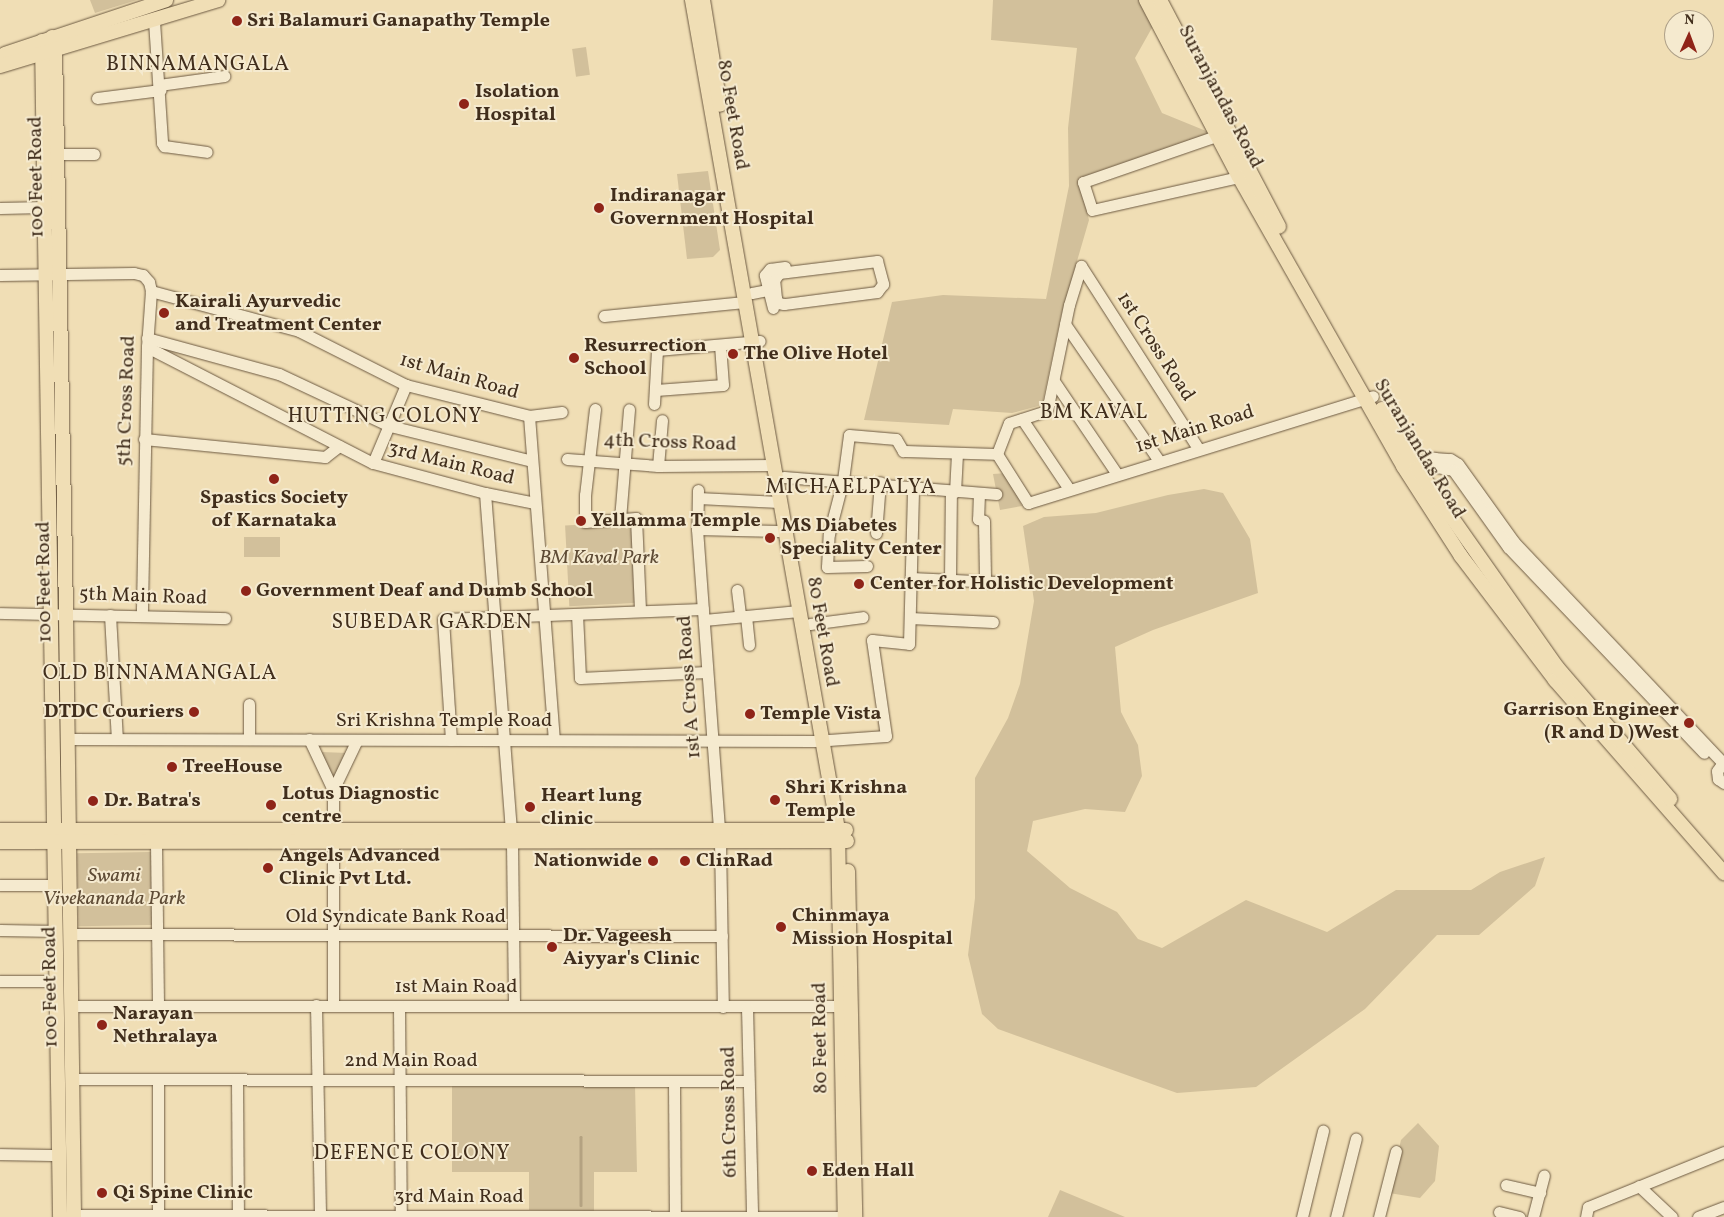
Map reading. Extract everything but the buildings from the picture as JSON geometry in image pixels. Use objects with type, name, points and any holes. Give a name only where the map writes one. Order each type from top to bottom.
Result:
[{"type":"main road","points":[[0,66],[48,45],[166,0]]},
{"type":"main road","points":[[0,56],[154,21],[218,0]]},
{"type":"main road","name":"80 Feet Road","points":[[692,0],[749,296]]},
{"type":"main road","name":"80 Feet Road","points":[[702,0],[749,296],[779,502],[826,741]]},
{"type":"main road","name":"Suranjandas Road","points":[[1146,0],[1219,136],[1238,177],[1370,397]]},
{"type":"main road","name":"Suranjandas Road","points":[[1160,0],[1249,175],[1410,467],[1540,644],[1575,696],[1724,873]]},
{"type":"main road","name":"100 Feet Road","points":[[48,45],[56,154],[58,274],[59,614],[63,932],[57,981],[60,1155],[69,1216]]},
{"type":"main road","name":"100 Feet Road","points":[[48,45],[44,274],[59,614],[67,739],[61,836],[55,885],[63,932],[71,1006],[73,1079],[69,1216]]},
{"type":"main road","name":"80 Feet Road","points":[[756,342],[784,477],[810,624],[826,741],[842,835],[855,1217]]},
{"type":"main road","name":"Suranjandas Road","points":[[1575,696],[1724,862]]},
{"type":"main road","points":[[0,830],[156,842],[334,835]]},
{"type":"main road","points":[[0,842],[61,836],[842,835]]},
{"type":"main road","name":"80 Feet Road","points":[[844,934],[840,1006],[845,1217]]},
{"type":"street","points":[[154,21],[164,146],[207,152]]},
{"type":"street","points":[[97,98],[224,76]]},
{"type":"street","points":[[1219,136],[1084,182],[1092,210],[1238,177]]},
{"type":"street","points":[[56,154],[94,154]]},
{"type":"street","points":[[0,208],[44,207]]},
{"type":"street","points":[[870,261],[880,265],[882,284],[877,292],[784,304],[778,303],[771,290],[775,275],[779,273],[870,261]]},
{"type":"street","name":"1st Cross Road","points":[[1064,324],[1081,266],[1198,448]]},
{"type":"street","points":[[788,267],[767,270],[774,309],[790,310]]},
{"type":"street","points":[[0,275],[134,273],[144,275],[151,291]]},
{"type":"street","points":[[604,316],[749,296],[771,290]]},
{"type":"street","name":"1st Main Road","points":[[151,291],[299,331],[406,385],[529,416],[562,412]]},
{"type":"street","name":"5th Cross Road","points":[[142,616],[144,439],[147,342],[151,291]]},
{"type":"street","points":[[867,566],[827,566],[829,534],[843,480],[849,435],[896,439],[904,451],[957,455],[996,454],[1007,426],[1047,411],[1064,324]]},
{"type":"street","points":[[1064,324],[1159,461]]},
{"type":"street","points":[[147,342],[279,374],[390,426],[532,461]]},
{"type":"street","name":"3rd Main Road","points":[[147,342],[373,464],[485,493],[535,503]]},
{"type":"street","points":[[654,404],[657,350],[756,342]]},
{"type":"street","points":[[656,390],[723,385],[720,344]]},
{"type":"street","points":[[1054,381],[1117,474]]},
{"type":"street","points":[[373,464],[406,385]]},
{"type":"street","name":"1st Main Road","points":[[996,454],[1028,502],[1198,448],[1370,397]]},
{"type":"street","points":[[620,519],[622,463],[629,409]]},
{"type":"street","points":[[595,410],[588,459],[585,522],[636,518],[640,611]]},
{"type":"street","points":[[529,416],[554,740]]},
{"type":"street","points":[[1022,419],[1069,489]]},
{"type":"street","points":[[658,466],[662,420]]},
{"type":"street","points":[[144,439],[325,456],[339,446]]},
{"type":"street","points":[[950,580],[953,492],[957,455]]},
{"type":"street","name":"4th Cross Road","points":[[567,459],[588,459],[658,466],[773,465]]},
{"type":"street","points":[[1410,467],[1442,459],[1458,464],[1514,542],[1645,686],[1721,763],[1717,775],[1724,783]]},
{"type":"street","points":[[784,477],[880,482],[913,489],[996,494]]},
{"type":"street","points":[[876,533],[880,482]]},
{"type":"street","points":[[826,741],[886,736],[872,640],[909,644],[913,489]]},
{"type":"street","points":[[485,493],[511,835],[514,1006]]},
{"type":"street","points":[[911,578],[990,581],[984,521],[978,519],[978,493]]},
{"type":"street","name":"1st A Cross Road","points":[[719,836],[697,529],[698,494],[779,502]]},
{"type":"street","points":[[697,529],[778,531]]},
{"type":"street","points":[[737,590],[749,645]]},
{"type":"street","points":[[451,740],[443,619],[640,611],[743,616],[799,611]]},
{"type":"street","name":"5th Main Road","points":[[0,613],[225,618]]},
{"type":"street","points":[[577,614],[580,678],[707,672]]},
{"type":"street","points":[[110,615],[117,739]]},
{"type":"street","points":[[810,624],[863,617]]},
{"type":"street","points":[[910,618],[993,622]]},
{"type":"street","points":[[249,704],[249,739]]},
{"type":"street","name":"Sri Krishna Temple Road","points":[[67,739],[826,741]]},
{"type":"street","points":[[309,740],[333,790],[333,1006]]},
{"type":"street","points":[[333,790],[357,740]]},
{"type":"street","points":[[719,836],[723,1006]]},
{"type":"street","points":[[156,842],[158,1005]]},
{"type":"street","points":[[0,885],[55,885]]},
{"type":"street","name":"Old Syndicate Bank Road","points":[[0,930],[156,935],[722,936]]},
{"type":"street","points":[[0,981],[57,981]]},
{"type":"street","name":"1st Main Road","points":[[71,1006],[840,1006]]},
{"type":"street","points":[[316,1006],[320,1216]]},
{"type":"street","points":[[399,1006],[401,1216]]},
{"type":"street","name":"6th Cross Road","points":[[747,1006],[752,1217]]},
{"type":"street","name":"2nd Main Road","points":[[73,1079],[748,1081]]},
{"type":"street","points":[[158,1079],[158,1216]]},
{"type":"street","points":[[237,1080],[238,1216]]},
{"type":"street","points":[[674,1081],[676,1216]]},
{"type":"street","points":[[1302,1217],[1324,1131]]},
{"type":"street","points":[[1336,1217],[1356,1138]]},
{"type":"street","points":[[1379,1217],[1396,1151]]},
{"type":"street","points":[[1587,1212],[1639,1186],[1724,1152]]},
{"type":"street","points":[[0,1154],[60,1155]]},
{"type":"street","points":[[1533,1217],[1544,1175]]},
{"type":"street","points":[[1506,1185],[1540,1193]]},
{"type":"street","points":[[1639,1186],[1669,1215]]},
{"type":"street","points":[[1698,1217],[1724,1207]]},
{"type":"street","points":[[1499,1212],[1519,1217]]},
{"type":"street","name":"3rd Main Road","points":[[69,1216],[845,1217]]},
{"type":"green space","points":[[90,0],[137,0],[95,13]]},
{"type":"green space","points":[[993,0],[1140,0],[1153,26],[1135,58],[1162,113],[1211,133],[1079,178],[1089,220],[1061,316],[1042,405],[1012,413],[953,409],[949,425],[864,420],[892,302],[943,295],[1046,299],[1069,186],[1068,128],[1077,48],[991,40]]},
{"type":"green space","points":[[586,47],[590,75],[576,77],[572,49]]},
{"type":"green space","points":[[708,171],[720,250],[713,257],[687,259],[677,174]]},
{"type":"green space","points":[[1007,473],[1022,506],[1000,510],[993,474]]},
{"type":"green space","points":[[1204,489],[1223,493],[1250,539],[1258,593],[1153,630],[1115,647],[1121,712],[1138,745],[1142,776],[1125,812],[1085,809],[1033,821],[1027,851],[1070,888],[1117,912],[1138,939],[1162,948],[1246,900],[1327,932],[1396,890],[1471,890],[1500,872],[1545,857],[1535,886],[1479,935],[1437,935],[1365,1009],[1256,1087],[1177,1093],[998,1029],[982,1014],[968,955],[975,898],[975,778],[1008,718],[1020,684],[1034,601],[1023,526],[1044,517],[1096,513],[1168,495]]},
{"type":"green space","name":"BM Kaval Park","points":[[631,522],[635,603],[569,606],[565,525]]},
{"type":"green space","points":[[244,537],[280,537],[280,557],[244,557]]},
{"type":"green space","points":[[321,752],[348,753],[335,782]]},
{"type":"green space","name":"Swami Vivekananda Park","points":[[151,852],[152,925],[78,926],[77,853]]},
{"type":"green space","points":[[635,1085],[637,1172],[594,1172],[594,1211],[529,1210],[529,1172],[452,1172],[452,1086]]},
{"type":"green space","points":[[1418,1123],[1439,1146],[1435,1181],[1420,1198],[1389,1193],[1401,1140]]},
{"type":"green space","points":[[1060,1190],[1125,1217],[1048,1217]]},
{"type":"waterway","points":[[581,1137],[581,1205]]},
{"type":"place","name":"Sri Balamuri Ganapathy Temple","points":[[237,21]]},
{"type":"place","name":"Isolation Hospital","points":[[464,104]]},
{"type":"place","name":"Indiranagar Government Hospital","points":[[599,208]]},
{"type":"place","name":"Kairali Ayurvedic and Treatment Center","points":[[164,313]]},
{"type":"place","name":"The Olive Hotel","points":[[733,354]]},
{"type":"place","name":"Resurrection School","points":[[574,358]]},
{"type":"place","name":"Spastics Society of Karnataka","points":[[274,479]]},
{"type":"place","name":"Yellamma Temple","points":[[581,521]]},
{"type":"place","name":"MS Diabetes Speciality Center","points":[[770,538]]},
{"type":"place","name":"Center for Holistic Development","points":[[859,584]]},
{"type":"place","name":"Government Deaf and Dumb School","points":[[246,591]]},
{"type":"place","name":"DTDC Couriers","points":[[194,712]]},
{"type":"place","name":"Temple Vista","points":[[750,714]]},
{"type":"place","name":"Garrison Engineer (R and D )West","points":[[1689,723]]},
{"type":"place","name":"TreeHouse","points":[[172,767]]},
{"type":"place","name":"Shri Krishna Temple","points":[[775,800]]},
{"type":"place","name":"Dr. Batra's","points":[[93,801]]},
{"type":"place","name":"Lotus Diagnostic centre","points":[[271,805]]},
{"type":"place","name":"Heart lung clinic","points":[[530,807]]},
{"type":"place","name":"Nationwide","points":[[653,861]]},
{"type":"place","name":"ClinRad","points":[[685,861]]},
{"type":"place","name":"Angels Advanced Clinic Pvt Ltd.","points":[[268,868]]},
{"type":"place","name":"Chinmaya Mission Hospital","points":[[781,927]]},
{"type":"place","name":"Dr. Vageesh Aiyyar's Clinic","points":[[552,947]]},
{"type":"place","name":"Narayan Nethralaya","points":[[102,1025]]},
{"type":"place","name":"Eden Hall","points":[[812,1171]]},
{"type":"place","name":"Qi Spine Clinic","points":[[102,1193]]},
{"type":"district","name":"BINNAMANGALA","points":[[198,65]]},
{"type":"district","name":"BM KAVAL","points":[[1094,413]]},
{"type":"district","name":"HUTTING COLONY","points":[[385,417]]},
{"type":"district","name":"MICHAELPALYA","points":[[851,488]]},
{"type":"district","name":"SUBEDAR GARDEN","points":[[432,623]]},
{"type":"district","name":"OLD BINNAMANGALA","points":[[160,674]]},
{"type":"district","name":"DEFENCE COLONY","points":[[412,1154]]}]
